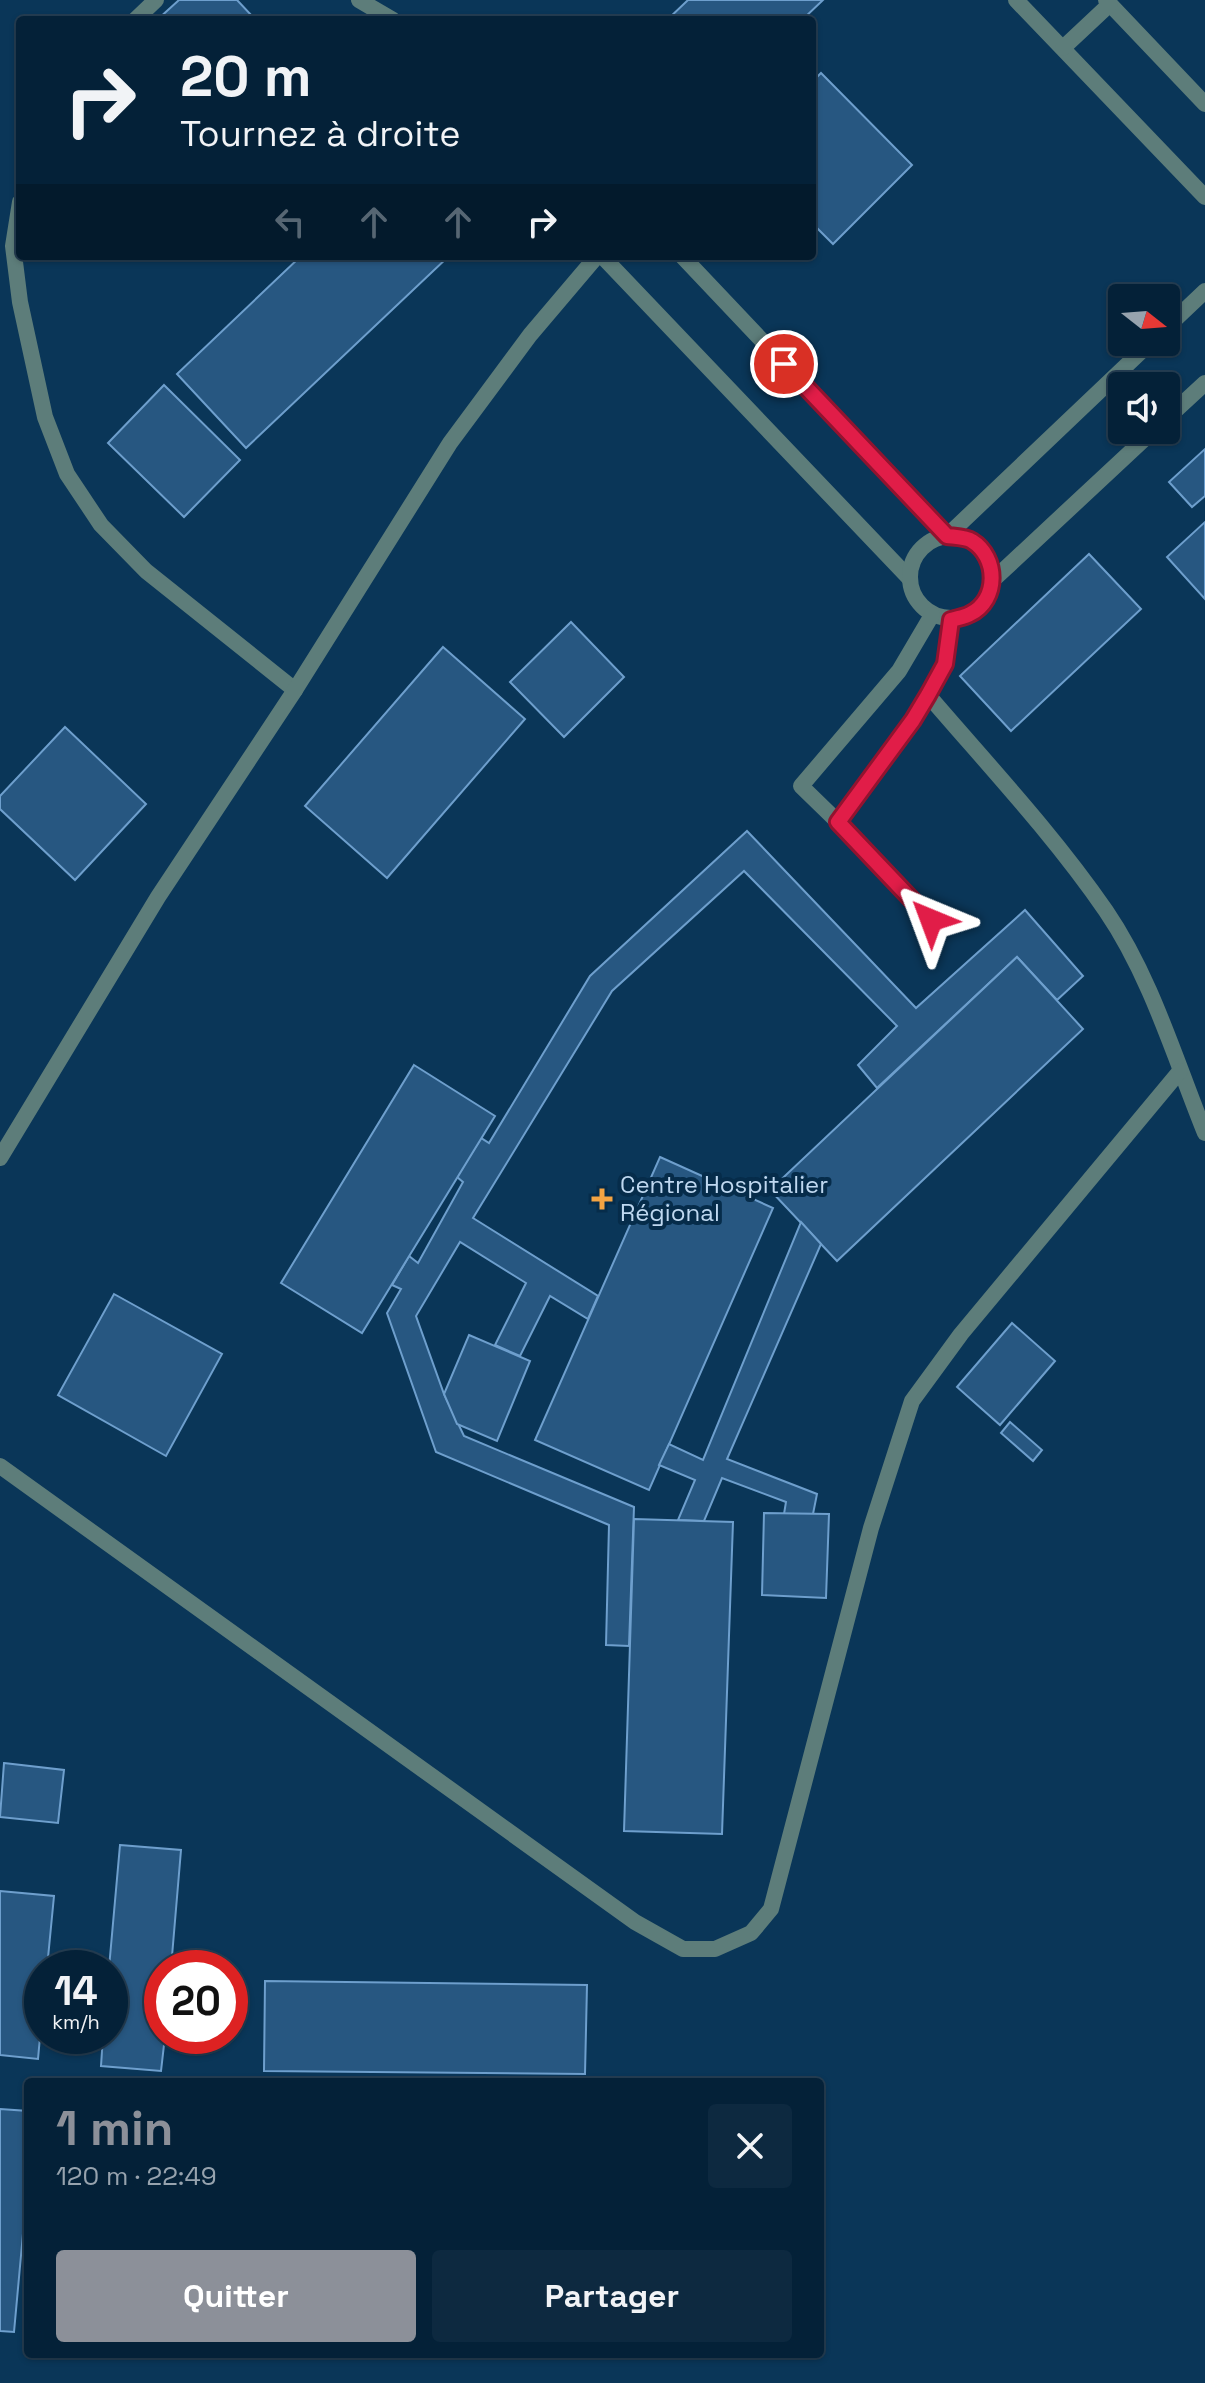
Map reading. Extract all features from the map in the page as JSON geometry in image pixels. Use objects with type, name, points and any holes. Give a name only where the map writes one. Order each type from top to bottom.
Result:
[{"type":"lane","points":[[139,16],[156,0]]},
{"type":"lane","points":[[359,0],[386,16]]},
{"type":"lane","points":[[1016,0],[1205,197]]},
{"type":"lane","points":[[1063,48],[1108,2],[1205,104]]},
{"type":"lane","points":[[16,227],[13,246],[20,302],[45,417],[67,474],[101,525],[146,571],[295,690]]},
{"type":"lane","points":[[0,1158],[158,897],[295,690],[450,443],[530,335],[596,260]]},
{"type":"lane","points":[[604,260],[910,579]]},
{"type":"lane","points":[[686,260],[947,536],[971,540],[988,557],[993,580]]},
{"type":"lane","points":[[1180,315],[1205,291]]},
{"type":"lane","points":[[1136,356],[947,536],[928,542],[920,550],[913,559],[910,579],[916,600],[932,615],[951,620],[972,614],[986,599],[993,580],[1139,444]]},
{"type":"lane","points":[[1180,406],[1205,383]]},
{"type":"lane","points":[[931,920],[801,786],[899,671],[932,615]]},
{"type":"lane","points":[[838,822],[928,695],[945,664],[951,620]]},
{"type":"lane","points":[[928,695],[1019,800],[1107,912],[1146,984],[1205,1133]]},
{"type":"lane","points":[[0,1466],[635,1922],[683,1949],[715,1949],[751,1933],[771,1909],[871,1528],[912,1401],[961,1334],[1180,1071]]},
{"type":"shaded area","name":"Centre Hospitalier Régional","points":[[0,0],[1205,0],[1205,2383],[0,2383]]},
{"type":"building","points":[[179,0],[237,0],[252,16],[161,16]]},
{"type":"building","points":[[688,0],[823,0],[806,16],[671,16]]},
{"type":"building","points":[[821,73],[912,165],[833,244],[816,227],[816,78]]},
{"type":"building","points":[[297,260],[445,260],[246,448],[177,374]]},
{"type":"building","points":[[164,385],[240,460],[184,517],[108,443]]},
{"type":"building","points":[[1205,449],[1205,496],[1192,507],[1169,482]]},
{"type":"building","points":[[1205,522],[1205,599],[1167,557]]},
{"type":"building","points":[[1089,554],[1141,609],[1011,731],[960,676]]},
{"type":"building","points":[[571,622],[624,677],[564,737],[510,682]]},
{"type":"building","points":[[443,647],[525,719],[387,878],[305,806]]},
{"type":"building","points":[[65,727],[146,804],[75,880],[0,809],[0,796]]},
{"type":"building","points":[[747,831],[916,1008],[1025,910],[1083,976],[1057,1000],[1017,957],[877,1088],[858,1065],[897,1026],[744,871],[612,991],[473,1218],[598,1296],[588,1319],[550,1296],[520,1356],[495,1345],[526,1283],[460,1242],[416,1316],[444,1394],[464,1436],[634,1507],[629,1646],[606,1645],[609,1525],[436,1452],[387,1313],[401,1289],[392,1285],[409,1256],[418,1263],[463,1182],[457,1177],[481,1138],[489,1143],[590,976]]},
{"type":"building","points":[[1017,957],[1083,1029],[837,1261],[770,1190]]},
{"type":"building","points":[[414,1065],[495,1116],[362,1333],[281,1283]]},
{"type":"building","points":[[660,1157],[773,1208],[649,1490],[535,1440]]},
{"type":"building","points":[[801,1222],[821,1244],[727,1459],[817,1494],[813,1514],[784,1514],[786,1502],[722,1478],[704,1521],[678,1520],[695,1480],[659,1465],[669,1444],[703,1460]]},
{"type":"building","points":[[114,1294],[222,1354],[166,1456],[58,1395]]},
{"type":"building","points":[[1012,1323],[1055,1361],[1000,1425],[957,1387]]},
{"type":"building","points":[[469,1335],[530,1361],[497,1441],[457,1424],[444,1394]]},
{"type":"building","points":[[1010,1422],[1042,1450],[1033,1461],[1001,1433]]},
{"type":"building","points":[[764,1513],[829,1514],[826,1598],[762,1595]]},
{"type":"building","points":[[634,1519],[733,1522],[722,1834],[624,1831]]},
{"type":"building","points":[[4,1763],[64,1770],[58,1823],[0,1817]]},
{"type":"building","points":[[120,1845],[181,1850],[173,1950],[144,1950],[144,2054],[163,2054],[161,2071],[101,2066],[102,2054],[128,2054],[128,1950],[111,1950]]},
{"type":"building","points":[[0,1891],[54,1896],[49,1950],[24,1950],[24,2054],[38,2054],[38,2059],[0,2055]]},
{"type":"building","points":[[265,1981],[587,1985],[585,2074],[264,2071]]},
{"type":"building","points":[[0,2109],[24,2111],[24,2223],[14,2332],[0,2331]]},
{"type":"place","name":"Centre Hospitalier Régional","points":[[602,1199]]},
{"type":"route","points":[[784,364],[947,536],[971,540],[988,557],[993,580],[986,599],[972,614],[951,620],[945,664],[928,695],[838,822],[931,920]]}]
